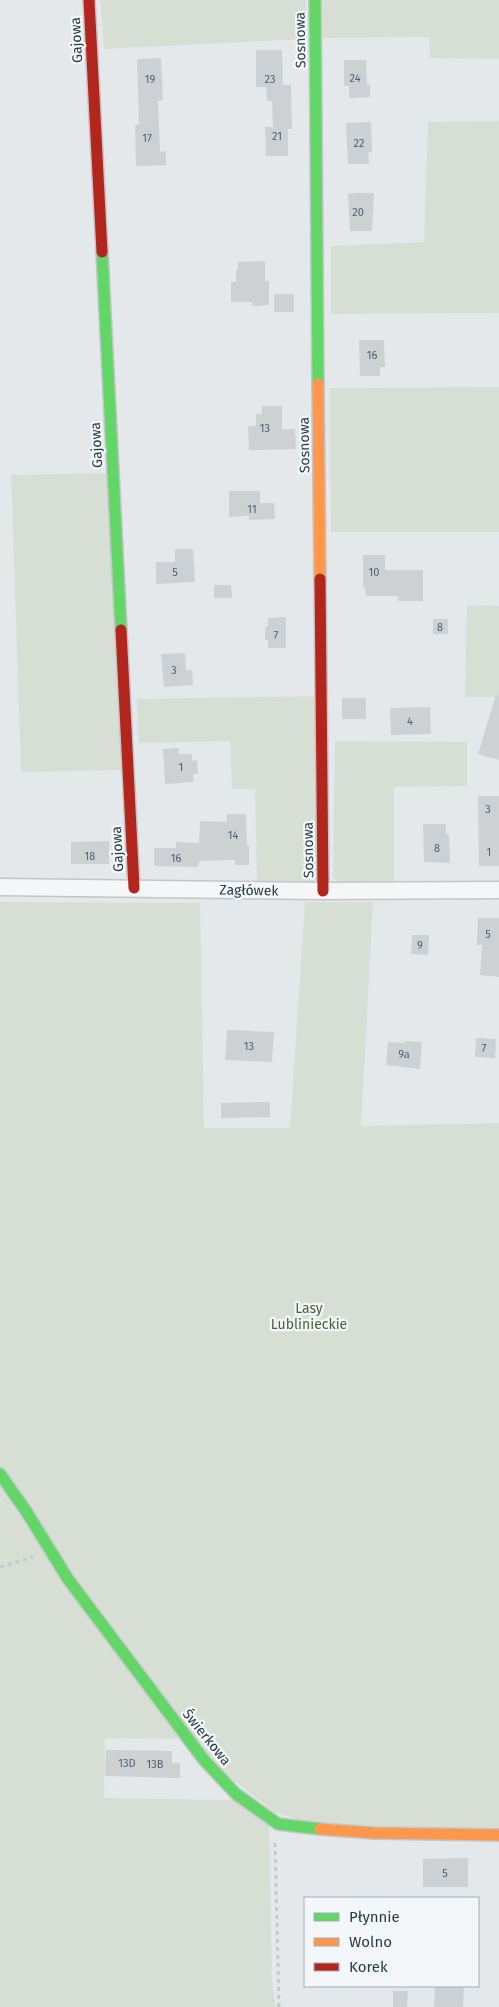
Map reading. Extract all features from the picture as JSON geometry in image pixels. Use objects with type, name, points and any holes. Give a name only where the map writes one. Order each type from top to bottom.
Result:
[{"type":"street","name":"Gajowa","points":[[89,0],[134,888]]},
{"type":"street","name":"Sosnowa","points":[[315,0],[323,890]]},
{"type":"street","name":"Zagłówek","points":[[0,887],[499,890]]},
{"type":"street","name":"Świerkowa","points":[[0,1474],[68,1580],[204,1760],[236,1794],[256,1810],[278,1824],[301,1828],[374,1833],[499,1835]]},
{"type":"path","points":[[0,1567],[51,1552]]},
{"type":"path","points":[[278,1824],[274,1840],[279,2007]]},
{"type":"green space","points":[[100,0],[306,0],[307,39],[104,49]]},
{"type":"green space","points":[[322,0],[499,0],[499,59],[430,58],[429,37],[323,38]]},
{"type":"green space","points":[[499,121],[499,313],[331,314],[331,246],[424,242],[428,122]]},
{"type":"green space","points":[[499,387],[499,532],[331,532],[330,388]]},
{"type":"green space","points":[[108,473],[123,770],[21,772],[11,475]]},
{"type":"green space","points":[[467,605],[499,606],[499,697],[465,697]]},
{"type":"green space","points":[[317,696],[319,877],[311,885],[257,885],[255,789],[232,789],[230,741],[139,743],[137,699]]},
{"type":"green space","points":[[335,741],[467,742],[467,786],[394,787],[394,884],[343,885],[333,878]]},
{"type":"green space","name":"Lasy Lublinieckie","points":[[0,902],[200,903],[204,1128],[290,1128],[305,902],[373,902],[361,1126],[499,1123],[499,1829],[317,1825],[274,1812],[182,1739],[105,1738],[104,1798],[234,1800],[269,1825],[272,1979],[275,2007],[0,2007]]},
{"type":"building","points":[[256,50],[282,50],[283,85],[291,85],[292,129],[288,129],[288,156],[266,156],[265,127],[273,127],[272,101],[267,101],[266,87],[256,87]]},
{"type":"building","points":[[161,58],[163,100],[158,101],[160,152],[166,151],[166,165],[136,166],[135,125],[139,125],[137,59]]},
{"type":"building","points":[[344,60],[366,60],[367,85],[370,84],[370,97],[349,98],[349,86],[344,86]]},
{"type":"building","points":[[371,122],[372,152],[368,153],[369,164],[348,164],[346,123]]},
{"type":"building","points":[[374,193],[372,231],[350,231],[348,194]]},
{"type":"building","points":[[265,261],[265,281],[269,281],[269,305],[252,306],[252,302],[231,302],[231,282],[236,282],[238,262]]},
{"type":"building","points":[[274,294],[294,294],[294,312],[274,312]]},
{"type":"building","points":[[359,340],[384,340],[385,367],[380,367],[380,376],[360,376]]},
{"type":"building","points":[[262,406],[282,406],[282,429],[295,429],[296,449],[249,450],[248,426],[256,426],[256,414],[262,414]]},
{"type":"building","points":[[229,491],[260,491],[260,503],[274,503],[275,519],[249,520],[249,516],[229,517]]},
{"type":"building","points":[[175,549],[193,549],[195,582],[156,584],[156,562],[175,562]]},
{"type":"building","points":[[363,555],[385,555],[385,570],[423,570],[423,601],[398,601],[398,596],[366,596],[365,587],[363,587]]},
{"type":"building","points":[[214,585],[231,585],[232,598],[214,598]]},
{"type":"building","points":[[286,617],[286,648],[268,648],[268,640],[265,640],[265,627],[268,626],[268,618]]},
{"type":"building","points":[[433,619],[448,619],[448,634],[433,634]]},
{"type":"building","points":[[185,653],[186,670],[192,670],[193,685],[164,687],[161,654]]},
{"type":"building","points":[[496,695],[499,696],[499,760],[478,754]]},
{"type":"building","points":[[342,698],[366,698],[366,719],[342,719]]},
{"type":"building","points":[[430,707],[431,734],[391,735],[390,708]]},
{"type":"building","points":[[179,748],[179,754],[192,754],[192,761],[197,760],[198,774],[193,774],[194,782],[165,784],[163,749]]},
{"type":"building","points":[[478,796],[499,796],[499,866],[479,866]]},
{"type":"building","points":[[227,814],[246,814],[249,865],[235,865],[235,860],[199,861],[198,867],[154,866],[154,848],[176,848],[176,842],[199,843],[200,821],[227,822]]},
{"type":"building","points":[[423,824],[446,824],[446,834],[449,834],[450,863],[424,862]]},
{"type":"building","points":[[109,841],[109,864],[71,864],[71,842]]},
{"type":"building","points":[[478,918],[499,918],[499,977],[480,975],[482,945],[477,945]]},
{"type":"building","points":[[412,935],[429,935],[428,955],[411,954]]},
{"type":"building","points":[[227,1030],[274,1032],[272,1062],[225,1060]]},
{"type":"building","points":[[476,1038],[496,1039],[495,1058],[475,1057]]},
{"type":"building","points":[[405,1041],[422,1042],[420,1069],[386,1065],[388,1042],[405,1043]]},
{"type":"building","points":[[270,1102],[270,1117],[221,1118],[221,1103]]},
{"type":"building","points":[[106,1750],[172,1751],[172,1763],[180,1763],[180,1778],[105,1776]]},
{"type":"building","points":[[468,1858],[468,1887],[423,1887],[423,1859]]},
{"type":"building","points":[[435,1987],[464,1987],[463,2007],[434,2007]]},
{"type":"building","points":[[393,1991],[408,1991],[407,2007],[393,2007]]},
{"type":"traffic: fast","points":[[315,0],[318,384]]},
{"type":"traffic: fast","points":[[102,252],[121,630]]},
{"type":"traffic: fast","points":[[0,1474],[26,1511],[68,1579],[204,1760],[236,1794],[278,1824],[320,1829]]},
{"type":"traffic: slow","points":[[318,384],[320,579]]},
{"type":"traffic: slow","points":[[320,1829],[374,1833],[499,1835]]},
{"type":"traffic: jam","points":[[89,0],[102,252]]},
{"type":"traffic: jam","points":[[320,579],[323,891]]},
{"type":"traffic: jam","points":[[121,630],[134,888]]}]
